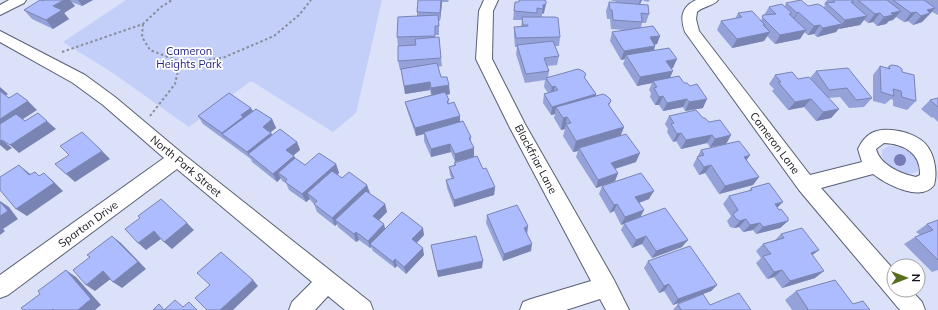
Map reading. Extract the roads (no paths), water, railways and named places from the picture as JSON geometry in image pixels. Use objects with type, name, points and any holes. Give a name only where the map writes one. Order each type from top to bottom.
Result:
[{"type":"street","points":[[0,11],[19,0]]},
{"type":"street","name":"Blackfriar Lane","points":[[491,0],[486,11],[484,59],[518,126],[618,310]]},
{"type":"street","name":"Cameron Lane","points":[[711,0],[699,3],[692,8],[687,15],[688,23],[692,32],[806,184],[886,277]]},
{"type":"street","name":"North Park Street","points":[[0,36],[79,78],[362,310]]},
{"type":"street","name":"Spartan Drive","points":[[0,288],[176,159]]},
{"type":"street","points":[[806,184],[875,166]]},
{"type":"street","points":[[300,310],[327,281]]},
{"type":"street","points":[[531,310],[606,287]]},
{"type":"street","points":[[904,298],[914,310]]},
{"type":"park label","name":"Cameron Heights Park","points":[[189,57]]}]
